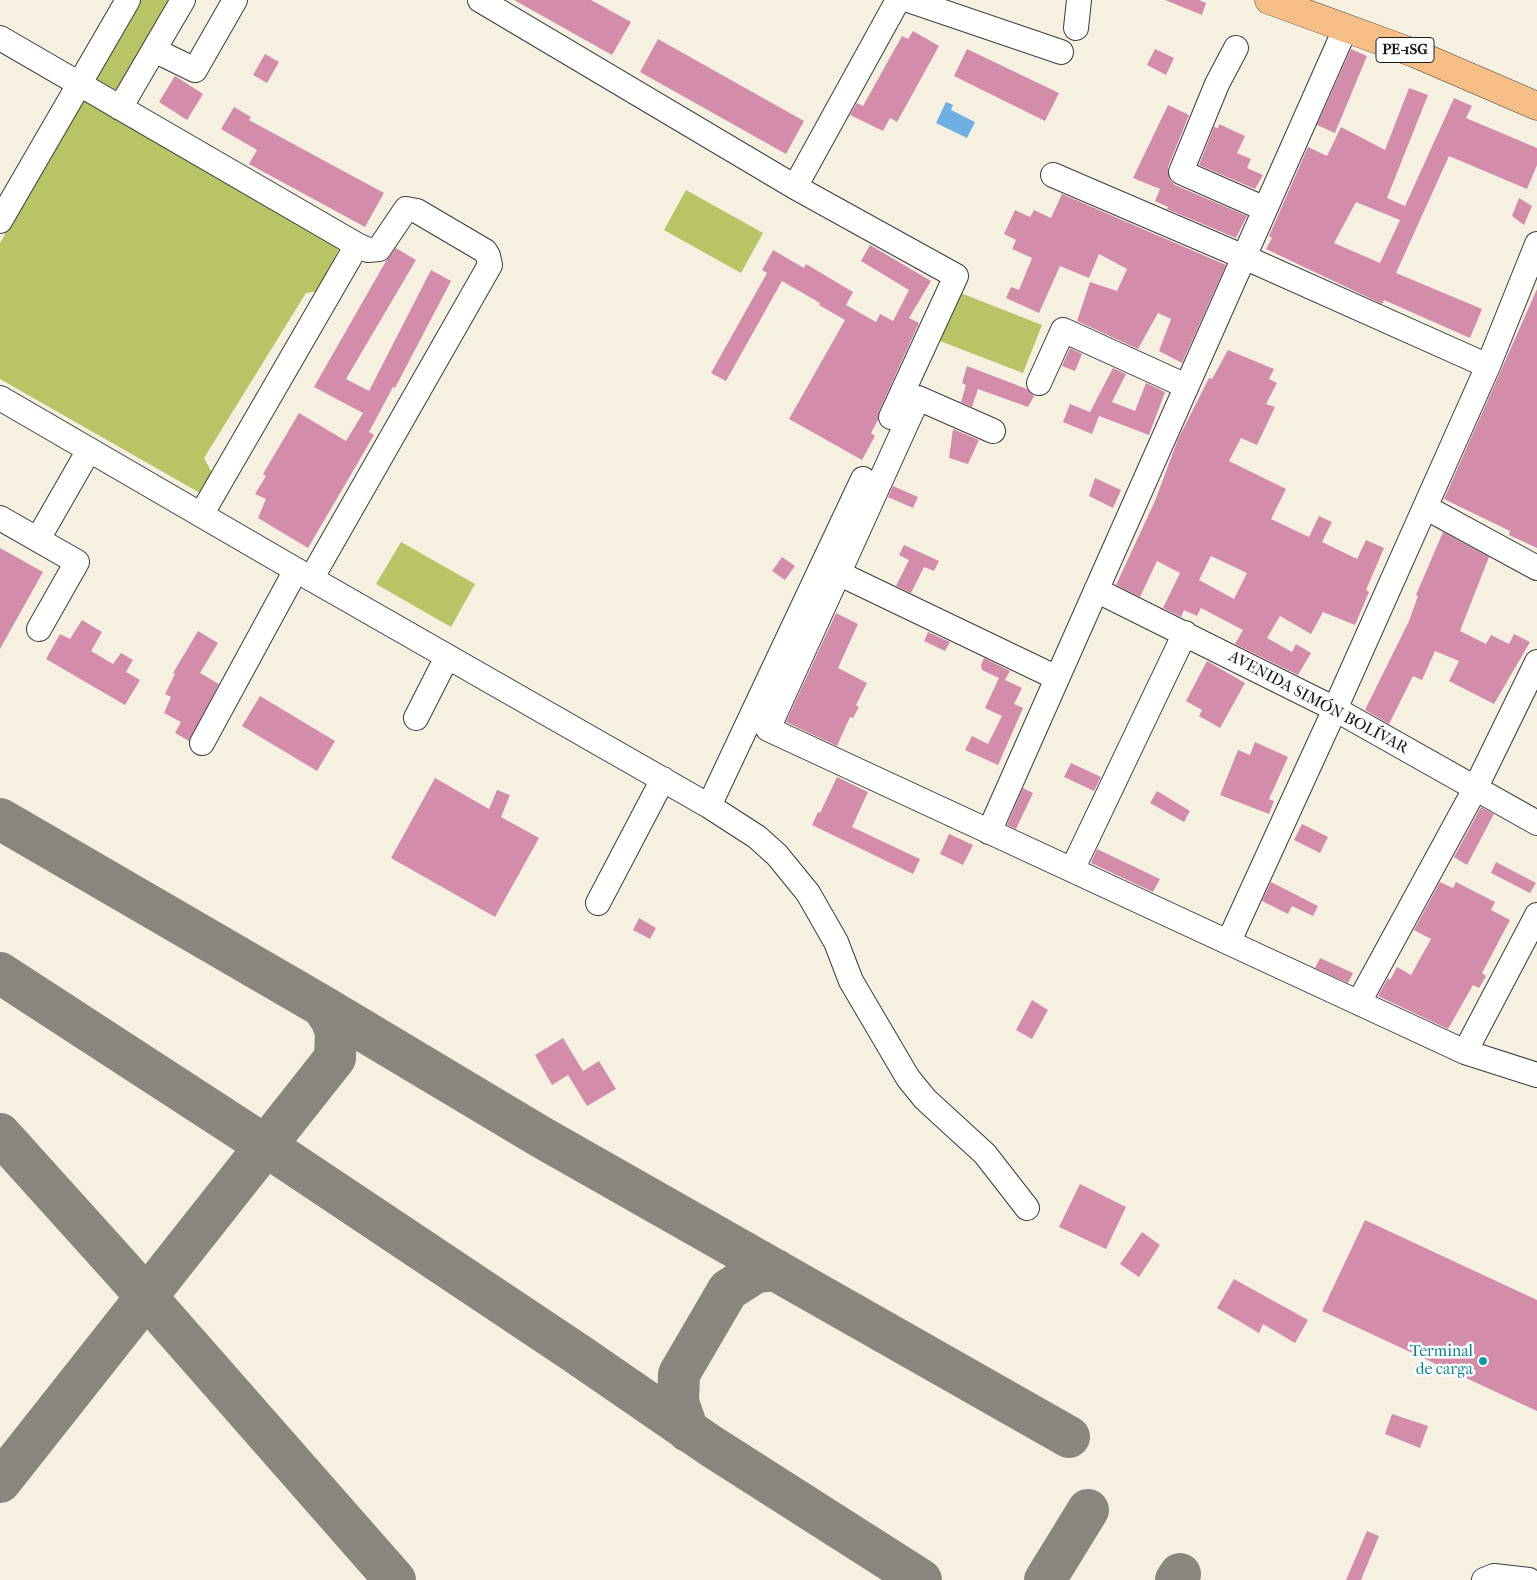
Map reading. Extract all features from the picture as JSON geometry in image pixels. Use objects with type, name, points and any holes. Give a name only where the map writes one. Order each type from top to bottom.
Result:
[{"type":"main road","name":"PE-1SG","points":[[1269,0],[1346,27],[1537,106]]},
{"type":"street","points":[[0,221],[128,0]]},
{"type":"street","points":[[120,108],[183,0]]},
{"type":"street","points":[[154,50],[194,70],[235,0]]},
{"type":"street","points":[[480,0],[795,187],[956,276],[709,806]]},
{"type":"street","points":[[795,187],[898,0]]},
{"type":"street","points":[[908,0],[1062,52]]},
{"type":"street","points":[[1076,28],[1079,0]]},
{"type":"street","points":[[989,832],[1346,27]]},
{"type":"street","points":[[0,38],[357,245],[368,250],[379,249],[406,209],[417,211],[485,251],[490,265],[202,743]]},
{"type":"street","points":[[1236,48],[1217,84],[1181,172],[1265,210]]},
{"type":"street","points":[[1053,175],[1244,257],[1488,366]]},
{"type":"street","points":[[201,515],[357,245]]},
{"type":"street","points":[[1229,941],[1335,710],[1488,366],[1536,250]]},
{"type":"street","points":[[1039,383],[1064,330],[1186,386]]},
{"type":"street","points":[[0,398],[709,806],[757,837],[777,855],[808,893],[836,942],[850,981],[908,1078],[925,1099],[985,1154],[1027,1208]]},
{"type":"street","points":[[993,431],[918,398],[768,729],[1465,1052],[1537,1075]]},
{"type":"street","points":[[38,539],[89,450]]},
{"type":"street","points":[[1425,507],[1537,568]]},
{"type":"street","points":[[0,518],[77,562],[39,629]]},
{"type":"street","points":[[838,573],[1057,678]]},
{"type":"street","name":"AVENIDA SIMÓN BOLÍVAR","points":[[1096,590],[1184,632],[1335,710],[1537,823]]},
{"type":"street","points":[[1072,870],[1184,632]]},
{"type":"street","points":[[416,718],[447,656]]},
{"type":"street","points":[[1359,1002],[1475,789],[1537,662]]},
{"type":"street","points":[[598,903],[663,780]]},
{"type":"street","points":[[1465,1052],[1537,915]]},
{"type":"street","points":[[1484,1580],[1494,1576],[1529,1580]]},
{"type":"green space","points":[[135,0],[176,0],[118,89],[109,90],[99,85],[95,77]]},
{"type":"green space","points":[[83,98],[339,248],[320,291],[306,293],[204,458],[212,473],[200,493],[0,379],[0,243]]},
{"type":"green space","points":[[686,190],[763,233],[741,273],[664,230]]},
{"type":"green space","points":[[958,292],[1042,325],[1023,373],[940,341]]},
{"type":"green space","points":[[401,542],[475,584],[451,627],[376,584]]},
{"type":"water","points":[[946,102],[953,105],[951,110],[975,122],[967,138],[936,123]]},
{"type":"building","points":[[514,0],[591,0],[631,22],[612,55]]},
{"type":"building","points":[[1165,0],[1199,0],[1206,3],[1202,15]]},
{"type":"building","points":[[913,31],[939,46],[897,122],[890,118],[883,131],[850,115],[857,103],[863,106],[902,36],[908,39]]},
{"type":"building","points":[[658,39],[804,121],[786,154],[640,72]]},
{"type":"building","points":[[967,49],[1059,93],[1045,121],[954,76]]},
{"type":"building","points":[[1155,49],[1174,58],[1166,75],[1147,65]]},
{"type":"building","points":[[1351,49],[1367,56],[1335,133],[1317,125]]},
{"type":"building","points":[[265,54],[279,62],[267,83],[253,75]]},
{"type":"building","points":[[175,76],[203,94],[187,120],[159,102]]},
{"type":"building","points":[[1409,88],[1428,95],[1387,198],[1405,206],[1454,98],[1472,106],[1466,118],[1537,148],[1537,165],[1527,189],[1449,156],[1396,273],[1482,309],[1470,338],[1384,300],[1382,304],[1266,249],[1272,238],[1269,236],[1308,147],[1327,156],[1341,127],[1385,150]],"holes":[[[1356,202],[1400,220],[1380,263],[1334,243]]]},
{"type":"building","points":[[1168,105],[1189,115],[1168,167],[1170,180],[1175,185],[1247,216],[1236,238],[1167,209],[1168,207],[1155,201],[1160,189],[1133,178]]},
{"type":"building","points":[[234,107],[251,117],[249,120],[384,193],[365,227],[249,164],[257,150],[221,129]]},
{"type":"building","points":[[1219,124],[1245,136],[1237,153],[1251,159],[1247,168],[1263,175],[1255,189],[1199,165],[1214,127],[1218,128]]},
{"type":"building","points":[[1062,194],[1226,265],[1182,363],[1159,351],[1171,319],[1158,313],[1138,349],[1077,321],[1090,282],[1117,291],[1127,269],[1099,254],[1089,278],[1060,266],[1039,313],[1006,298],[1011,287],[1019,290],[1032,258],[1012,249],[1016,240],[1004,234],[1015,210],[1030,217],[1034,210],[1051,218]]},
{"type":"building","points":[[1519,198],[1532,206],[1524,225],[1512,216]]},
{"type":"building","points":[[870,245],[931,281],[909,318],[919,323],[879,411],[878,420],[871,433],[875,436],[862,460],[789,419],[845,320],[782,281],[726,381],[711,373],[767,273],[762,270],[773,250],[804,268],[806,264],[853,292],[846,305],[876,322],[880,314],[893,321],[909,290],[861,261]]},
{"type":"building","points":[[396,248],[416,260],[346,379],[369,391],[431,270],[451,281],[395,388],[393,387],[369,432],[374,435],[308,548],[258,518],[266,499],[255,494],[266,476],[263,474],[299,413],[346,441],[363,413],[314,387],[386,261]]},
{"type":"building","points":[[1537,289],[1537,548],[1509,535],[1510,531],[1444,499]]},
{"type":"building","points":[[1070,348],[1082,354],[1075,371],[1062,366]]},
{"type":"building","points":[[1228,350],[1274,369],[1269,379],[1277,383],[1266,404],[1275,407],[1257,445],[1241,438],[1229,461],[1286,489],[1271,519],[1309,537],[1319,516],[1332,522],[1322,542],[1357,559],[1366,540],[1384,548],[1366,590],[1369,592],[1355,625],[1323,612],[1311,634],[1280,616],[1267,638],[1292,652],[1296,644],[1311,653],[1298,675],[1235,644],[1243,630],[1201,608],[1197,616],[1184,610],[1181,617],[1163,608],[1180,573],[1157,561],[1140,597],[1116,585],[1155,501],[1178,439],[1209,378],[1212,379]],"holes":[[[1211,556],[1247,573],[1234,599],[1199,580]]]},
{"type":"building","points":[[967,366],[1027,389],[1034,396],[1028,407],[978,389],[972,407],[961,402],[966,385],[962,383]]},
{"type":"building","points":[[1113,368],[1126,374],[1112,402],[1135,411],[1146,383],[1165,392],[1149,435],[1099,416],[1092,434],[1063,422],[1070,404],[1090,412]]},
{"type":"building","points":[[953,429],[979,440],[968,464],[949,458]]},
{"type":"building","points":[[1095,478],[1121,490],[1113,508],[1089,496]]},
{"type":"building","points":[[893,486],[918,497],[913,508],[888,497]]},
{"type":"building","points":[[1443,532],[1489,557],[1460,631],[1486,644],[1491,635],[1509,644],[1514,634],[1530,642],[1494,704],[1449,681],[1459,661],[1435,651],[1422,680],[1413,676],[1389,724],[1365,710],[1409,621],[1418,596],[1416,595]]},
{"type":"building","points":[[904,545],[939,561],[934,571],[924,567],[911,593],[896,586],[909,560],[899,555]]},
{"type":"building","points":[[0,548],[43,572],[0,649]]},
{"type":"building","points":[[782,557],[795,566],[785,580],[772,571]]},
{"type":"building","points":[[836,613],[858,624],[838,668],[867,683],[856,705],[859,707],[853,718],[850,717],[837,746],[786,722]]},
{"type":"building","points":[[82,620],[102,632],[91,651],[113,664],[121,653],[133,660],[126,672],[140,680],[125,705],[46,659],[60,634],[70,639]]},
{"type":"building","points":[[198,631],[218,643],[200,673],[219,684],[189,741],[175,733],[181,722],[164,713],[171,697],[165,694],[175,674],[173,673]]},
{"type":"building","points":[[928,632],[950,642],[945,651],[924,641]]},
{"type":"building","points":[[984,658],[1010,671],[1005,680],[1022,688],[1014,704],[1023,708],[998,765],[965,750],[972,736],[988,744],[1002,716],[985,708],[999,678],[982,670],[981,665]]},
{"type":"building","points":[[1207,661],[1245,683],[1220,728],[1199,716],[1202,710],[1186,701]]},
{"type":"building","points":[[260,696],[335,741],[317,771],[242,726]]},
{"type":"building","points":[[1255,742],[1288,757],[1269,799],[1274,801],[1269,814],[1220,795],[1238,750],[1250,755]]},
{"type":"building","points":[[1071,763],[1101,777],[1094,791],[1064,777]]},
{"type":"building","points":[[837,777],[868,792],[852,827],[920,859],[913,874],[812,825],[818,812],[820,813]]},
{"type":"building","points":[[435,778],[489,809],[497,790],[510,795],[501,817],[539,838],[495,917],[391,858]]},
{"type":"building","points":[[1023,788],[1033,793],[1016,829],[1007,825]]},
{"type":"building","points":[[1157,791],[1190,811],[1184,822],[1150,803]]},
{"type":"building","points":[[1481,807],[1494,814],[1467,865],[1454,857]]},
{"type":"building","points":[[1302,824],[1328,837],[1320,853],[1294,840]]},
{"type":"building","points":[[949,834],[973,845],[963,865],[940,854]]},
{"type":"building","points":[[1097,849],[1160,879],[1153,892],[1091,863]]},
{"type":"building","points":[[1496,862],[1536,883],[1530,893],[1491,873]]},
{"type":"building","points":[[1271,882],[1318,906],[1313,916],[1292,906],[1288,914],[1262,901]]},
{"type":"building","points":[[1440,882],[1453,888],[1456,882],[1495,902],[1491,910],[1510,920],[1482,973],[1486,976],[1479,988],[1473,985],[1448,1029],[1378,996],[1397,967],[1411,975],[1431,939],[1414,930]]},
{"type":"building","points":[[639,918],[656,928],[650,939],[633,930]]},
{"type":"building","points":[[1320,958],[1353,973],[1348,983],[1315,968]]},
{"type":"building","points":[[1032,1000],[1048,1010],[1032,1039],[1016,1030]]},
{"type":"building","points":[[563,1038],[583,1071],[599,1061],[616,1089],[587,1106],[568,1075],[552,1085],[535,1055]]},
{"type":"building","points":[[1080,1184],[1126,1207],[1106,1249],[1059,1227]]},
{"type":"building","name":"Terminal de carga","points":[[1365,1220],[1537,1300],[1537,1411],[1322,1311]]},
{"type":"building","points":[[1142,1232],[1160,1245],[1139,1277],[1120,1264]]},
{"type":"building","points":[[1234,1279],[1308,1320],[1295,1343],[1263,1324],[1259,1333],[1217,1308]]},
{"type":"building","points":[[1392,1414],[1428,1426],[1420,1448],[1385,1434]]},
{"type":"building","points":[[1367,1531],[1379,1536],[1361,1580],[1346,1580]]},
{"type":"taxiway","points":[[0,819],[322,1006],[541,1137],[1069,1437]]},
{"type":"taxiway","points":[[0,973],[266,1146],[576,1353],[711,1446],[921,1580]]},
{"type":"taxiway","points":[[0,1482],[335,1058],[336,1032],[331,1019],[322,1006]]},
{"type":"taxiway","points":[[0,1134],[120,1267],[395,1580]]},
{"type":"taxiway","points":[[688,1431],[678,1402],[679,1374],[728,1290],[756,1272],[776,1270]]},
{"type":"taxiway","points":[[1045,1580],[1088,1510]]},
{"type":"taxiway","points":[[1176,1580],[1180,1574]]},
{"type":"place","name":"Terminal de carga","points":[[1483,1361]]}]
